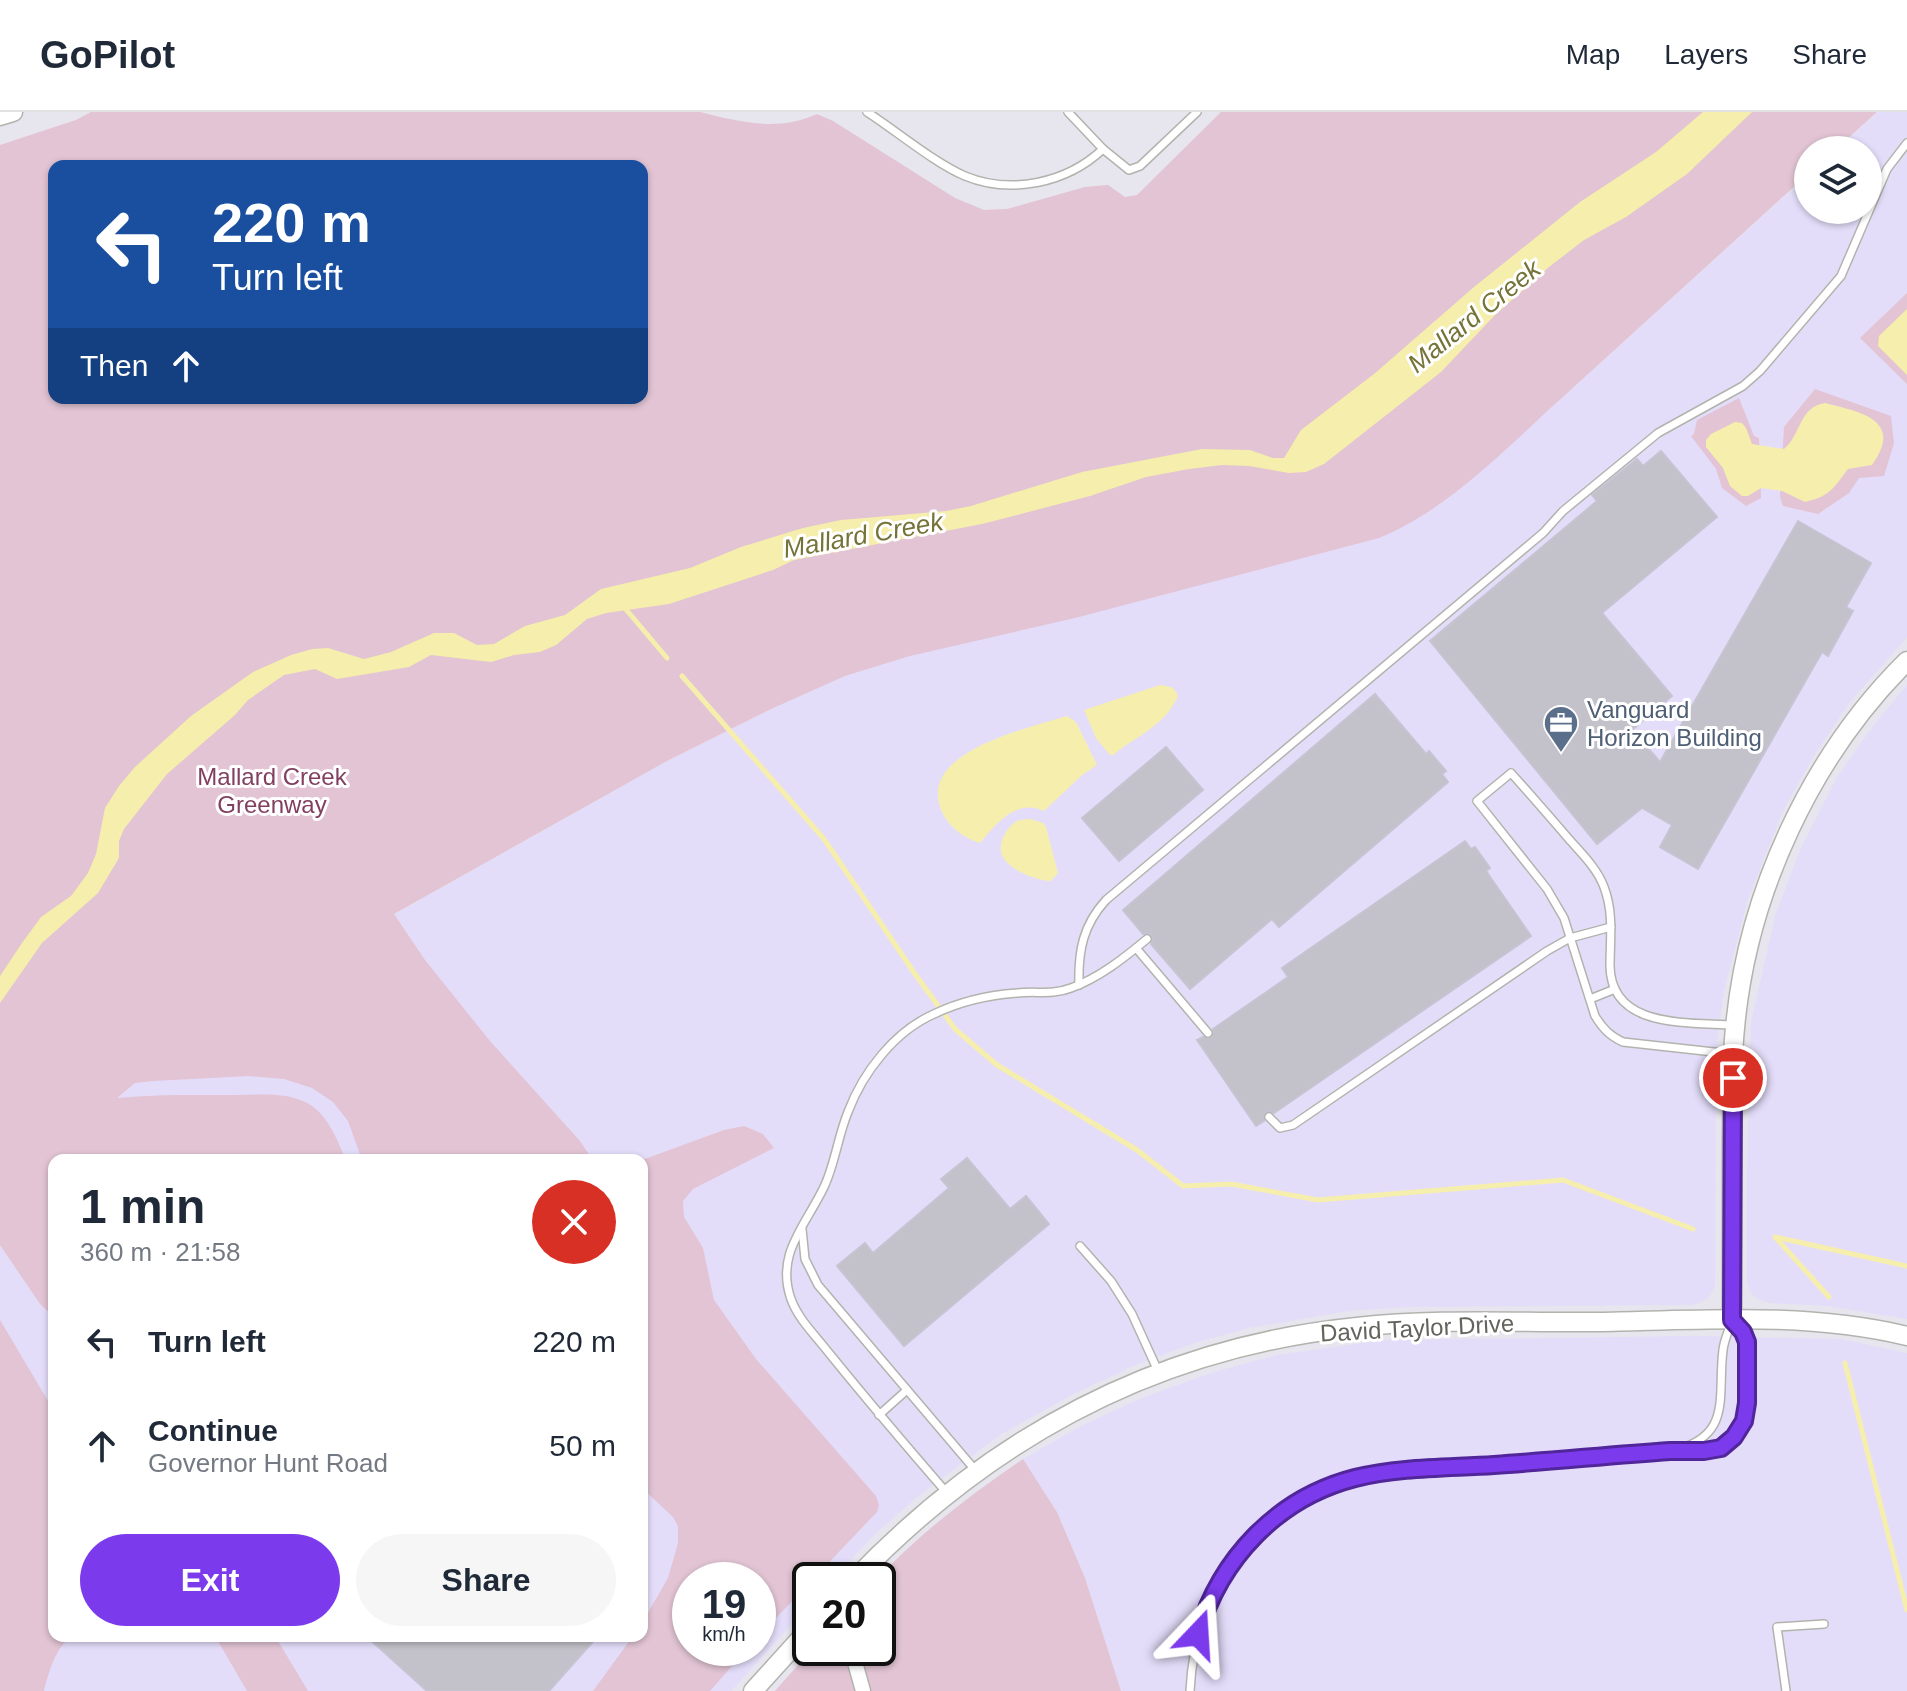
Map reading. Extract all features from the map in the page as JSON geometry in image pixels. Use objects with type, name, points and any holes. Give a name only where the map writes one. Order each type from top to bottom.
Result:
[{"type":"street","points":[[0,116],[13,112]]},
{"type":"street","points":[[1732,1320],[1733,1054],[1735,1025],[1753,931],[1774,869],[1797,816],[1855,723],[1907,661]]},
{"type":"street","name":"David Taylor Drive","points":[[872,1562],[912,1523],[976,1471],[1069,1413],[1159,1373],[1249,1345],[1360,1326],[1732,1320],[1848,1325],[1907,1336]]},
{"type":"street","points":[[753,1691],[792,1648]]},
{"type":"street","points":[[856,1666],[863,1691]]},
{"type":"lane","points":[[867,112],[955,171],[990,183],[1017,185],[1044,181],[1078,168],[1103,149]]},
{"type":"lane","points":[[1068,112],[1121,165],[1134,170],[1197,112]]},
{"type":"lane","points":[[1079,985],[1078,960],[1082,940],[1088,923],[1106,900],[1543,533],[1563,511],[1643,444],[1743,386],[1760,371],[1841,276],[1887,169],[1907,143]]},
{"type":"lane","points":[[1733,1054],[1623,1042],[1602,1028],[1564,918],[1547,889],[1477,801],[1511,773],[1597,874],[1608,899],[1610,965],[1615,989],[1634,1011],[1649,1017],[1735,1025]]},
{"type":"lane","points":[[1269,1117],[1280,1128],[1286,1129],[1534,959],[1570,938],[1611,927]]},
{"type":"lane","points":[[947,1493],[806,1324],[792,1303],[787,1288],[787,1254],[826,1184],[847,1112],[858,1089],[875,1064],[916,1024],[950,1007],[971,1001],[1017,993],[1051,993],[1079,985],[1110,968],[1147,939]]},
{"type":"lane","points":[[1136,948],[1208,1033]]},
{"type":"lane","points":[[1590,999],[1615,989]]},
{"type":"lane","points":[[802,1227],[805,1259],[818,1285],[976,1471]]},
{"type":"lane","points":[[1080,1246],[1111,1281],[1132,1314],[1159,1373]]},
{"type":"lane","points":[[1670,1451],[1695,1443],[1719,1414],[1723,1350],[1732,1320]]},
{"type":"lane","points":[[1190,1691],[1194,1651],[1201,1626],[1209,1602],[1226,1570],[1246,1544],[1272,1519],[1322,1490],[1356,1477],[1397,1472],[1721,1448],[1734,1437],[1744,1421],[1747,1403],[1747,1342],[1732,1320]]},
{"type":"lane","points":[[879,1415],[907,1390]]},
{"type":"lane","points":[[1786,1691],[1777,1627],[1824,1624]]},
{"type":"shaded area","points":[[1878,112],[1907,112],[1907,637],[1850,702],[1812,759],[1783,811],[1748,899],[1724,991],[1716,1049],[1715,1287],[1707,1299],[1693,1305],[1409,1307],[1348,1311],[1249,1328],[1140,1363],[1075,1393],[1000,1435],[917,1497],[849,1562],[792,1562],[792,1624],[776,1641],[776,1562],[672,1562],[672,1666],[754,1666],[731,1691],[0,1691],[0,1190],[100,1109],[200,1035],[327,952],[667,761],[769,710],[845,676],[910,656],[1510,445],[1794,188],[1794,224],[1882,224],[1882,136],[1851,136]]},
{"type":"shaded area","points":[[1907,685],[1907,1319],[1827,1306],[1770,1303],[1755,1298],[1747,1281],[1747,1168],[1751,1023],[1775,916],[1800,850],[1837,777]]},
{"type":"shaded area","points":[[1691,1336],[1841,1339],[1907,1353],[1907,1691],[1121,1691],[1085,1578],[1057,1512],[1023,1459],[1083,1425],[1144,1397],[1214,1372],[1277,1355],[1384,1340]]},
{"type":"green space","name":"Mallard Creek Greenway","points":[[91,112],[700,112],[759,124],[788,123],[817,114],[955,198],[984,210],[1007,209],[1085,187],[1108,185],[1125,197],[1137,195],[1221,112],[1877,112],[1850,136],[1794,136],[1794,187],[1477,475],[1405,526],[1379,538],[1075,618],[910,656],[845,676],[667,761],[394,914],[425,960],[490,1041],[589,1154],[360,1154],[348,1121],[333,1102],[312,1088],[284,1079],[248,1076],[135,1083],[117,1098],[278,1095],[295,1098],[325,1118],[343,1154],[48,1154],[48,1311],[0,1245],[0,145],[76,120]]},
{"type":"green space","points":[[1907,293],[1907,384],[1860,338]]},
{"type":"green space","points":[[1815,389],[1891,416],[1894,443],[1884,476],[1859,478],[1849,493],[1818,514],[1783,506],[1780,497],[1784,427]]},
{"type":"green space","points":[[1739,398],[1754,436],[1759,438],[1761,498],[1746,506],[1722,488],[1716,469],[1691,436],[1697,420]]},
{"type":"green space","points":[[744,1126],[763,1134],[774,1148],[693,1189],[683,1201],[684,1217],[703,1248],[714,1300],[756,1359],[876,1496],[879,1505],[877,1512],[829,1562],[792,1562],[792,1601],[776,1618],[776,1562],[673,1562],[678,1543],[678,1526],[673,1517],[648,1494],[648,1158],[724,1130]]},
{"type":"green space","points":[[0,1320],[48,1401],[48,1642],[65,1642],[50,1668],[44,1691],[0,1691]]},
{"type":"green space","points":[[1023,1459],[1057,1512],[1085,1578],[1121,1691],[775,1691],[797,1666],[896,1666],[894,1562],[984,1486]]},
{"type":"green space","points":[[672,1564],[672,1666],[732,1666],[710,1691],[593,1691],[629,1642],[648,1642],[648,1613],[668,1578]]},
{"type":"green space","points":[[218,1642],[279,1642],[308,1691],[247,1691]]},
{"type":"water","name":"Mallard Creek","points":[[1703,112],[1752,112],[1687,174],[1626,217],[1584,240],[1549,267],[1495,315],[1441,372],[1324,464],[1306,472],[1289,473],[1222,465],[1146,477],[1090,496],[982,524],[794,560],[773,570],[669,604],[606,613],[587,619],[556,645],[540,652],[491,662],[431,655],[409,667],[337,679],[315,669],[284,675],[248,700],[167,774],[124,829],[119,841],[119,858],[98,893],[42,943],[0,1003],[0,976],[22,943],[41,917],[71,896],[88,873],[96,854],[105,808],[119,786],[135,767],[191,716],[253,672],[312,649],[328,648],[364,659],[391,652],[434,633],[454,633],[477,645],[494,644],[525,626],[565,615],[601,589],[690,568],[741,547],[841,520],[946,511],[1082,472],[1202,449],[1250,450],[1273,458],[1284,458],[1301,430],[1374,374],[1474,287],[1580,202],[1656,152]]},
{"type":"water","points":[[1907,309],[1907,375],[1878,346],[1879,336]]},
{"type":"water","points":[[1825,403],[1864,414],[1881,428],[1883,437],[1881,449],[1872,465],[1848,469],[1830,491],[1813,500],[1805,502],[1782,491],[1761,488],[1742,496],[1730,486],[1723,468],[1706,447],[1706,440],[1711,434],[1735,422],[1742,423],[1746,428],[1752,444],[1784,449],[1810,410]]},
{"type":"water","points":[[1160,685],[1171,688],[1178,696],[1166,715],[1110,755],[1096,738],[1084,710]]},
{"type":"water","points":[[1067,716],[1076,722],[1097,765],[1044,811],[1034,808],[1016,810],[1000,821],[980,843],[967,838],[951,825],[940,807],[938,787],[947,770],[962,756],[982,745]]},
{"type":"water","points":[[1030,819],[1046,827],[1058,873],[1051,881],[1024,874],[1002,855],[1002,841],[1010,827],[1018,821]]},
{"type":"building","points":[[1661,451],[1717,517],[1602,613],[1672,696],[1632,730],[1660,762],[1798,521],[1871,563],[1846,607],[1853,611],[1828,656],[1822,652],[1698,869],[1660,847],[1672,825],[1642,808],[1597,844],[1430,641],[1597,501],[1592,495],[1637,459],[1643,466]]},
{"type":"building","points":[[1375,694],[1426,754],[1429,751],[1446,771],[1442,774],[1448,782],[1279,927],[1272,919],[1190,989],[1151,944],[1151,934],[1143,934],[1123,910]]},
{"type":"building","points":[[1166,747],[1203,790],[1119,861],[1082,818]]},
{"type":"building","points":[[1465,841],[1471,849],[1475,847],[1490,868],[1486,871],[1531,936],[1274,1113],[1265,1112],[1264,1121],[1256,1126],[1197,1040],[1212,1038],[1213,1029],[1288,977],[1282,968]]},
{"type":"building","points":[[967,1158],[1010,1209],[1026,1196],[1049,1224],[904,1346],[837,1266],[865,1243],[873,1253],[949,1188],[941,1179]]},
{"type":"building","points":[[373,1642],[593,1642],[549,1691],[427,1691]]},
{"type":"waterway","points":[[624,607],[667,658]]},
{"type":"waterway","points":[[682,676],[824,839],[955,1029],[997,1065],[1137,1150],[1183,1186],[1231,1184],[1318,1200],[1563,1180],[1693,1229]]},
{"type":"waterway","points":[[1775,1237],[1907,1266]]},
{"type":"waterway","points":[[1776,1238],[1829,1297]]},
{"type":"waterway","points":[[1845,1363],[1907,1610]]},
{"type":"place","name":"Vanguard Horizon Building","points":[[1561,754]]},
{"type":"route","points":[[1198,1634],[1218,1584],[1246,1544],[1286,1509],[1340,1482],[1374,1474],[1704,1451],[1728,1444],[1744,1421],[1747,1403],[1747,1342],[1740,1327],[1732,1320],[1733,1078]]}]
